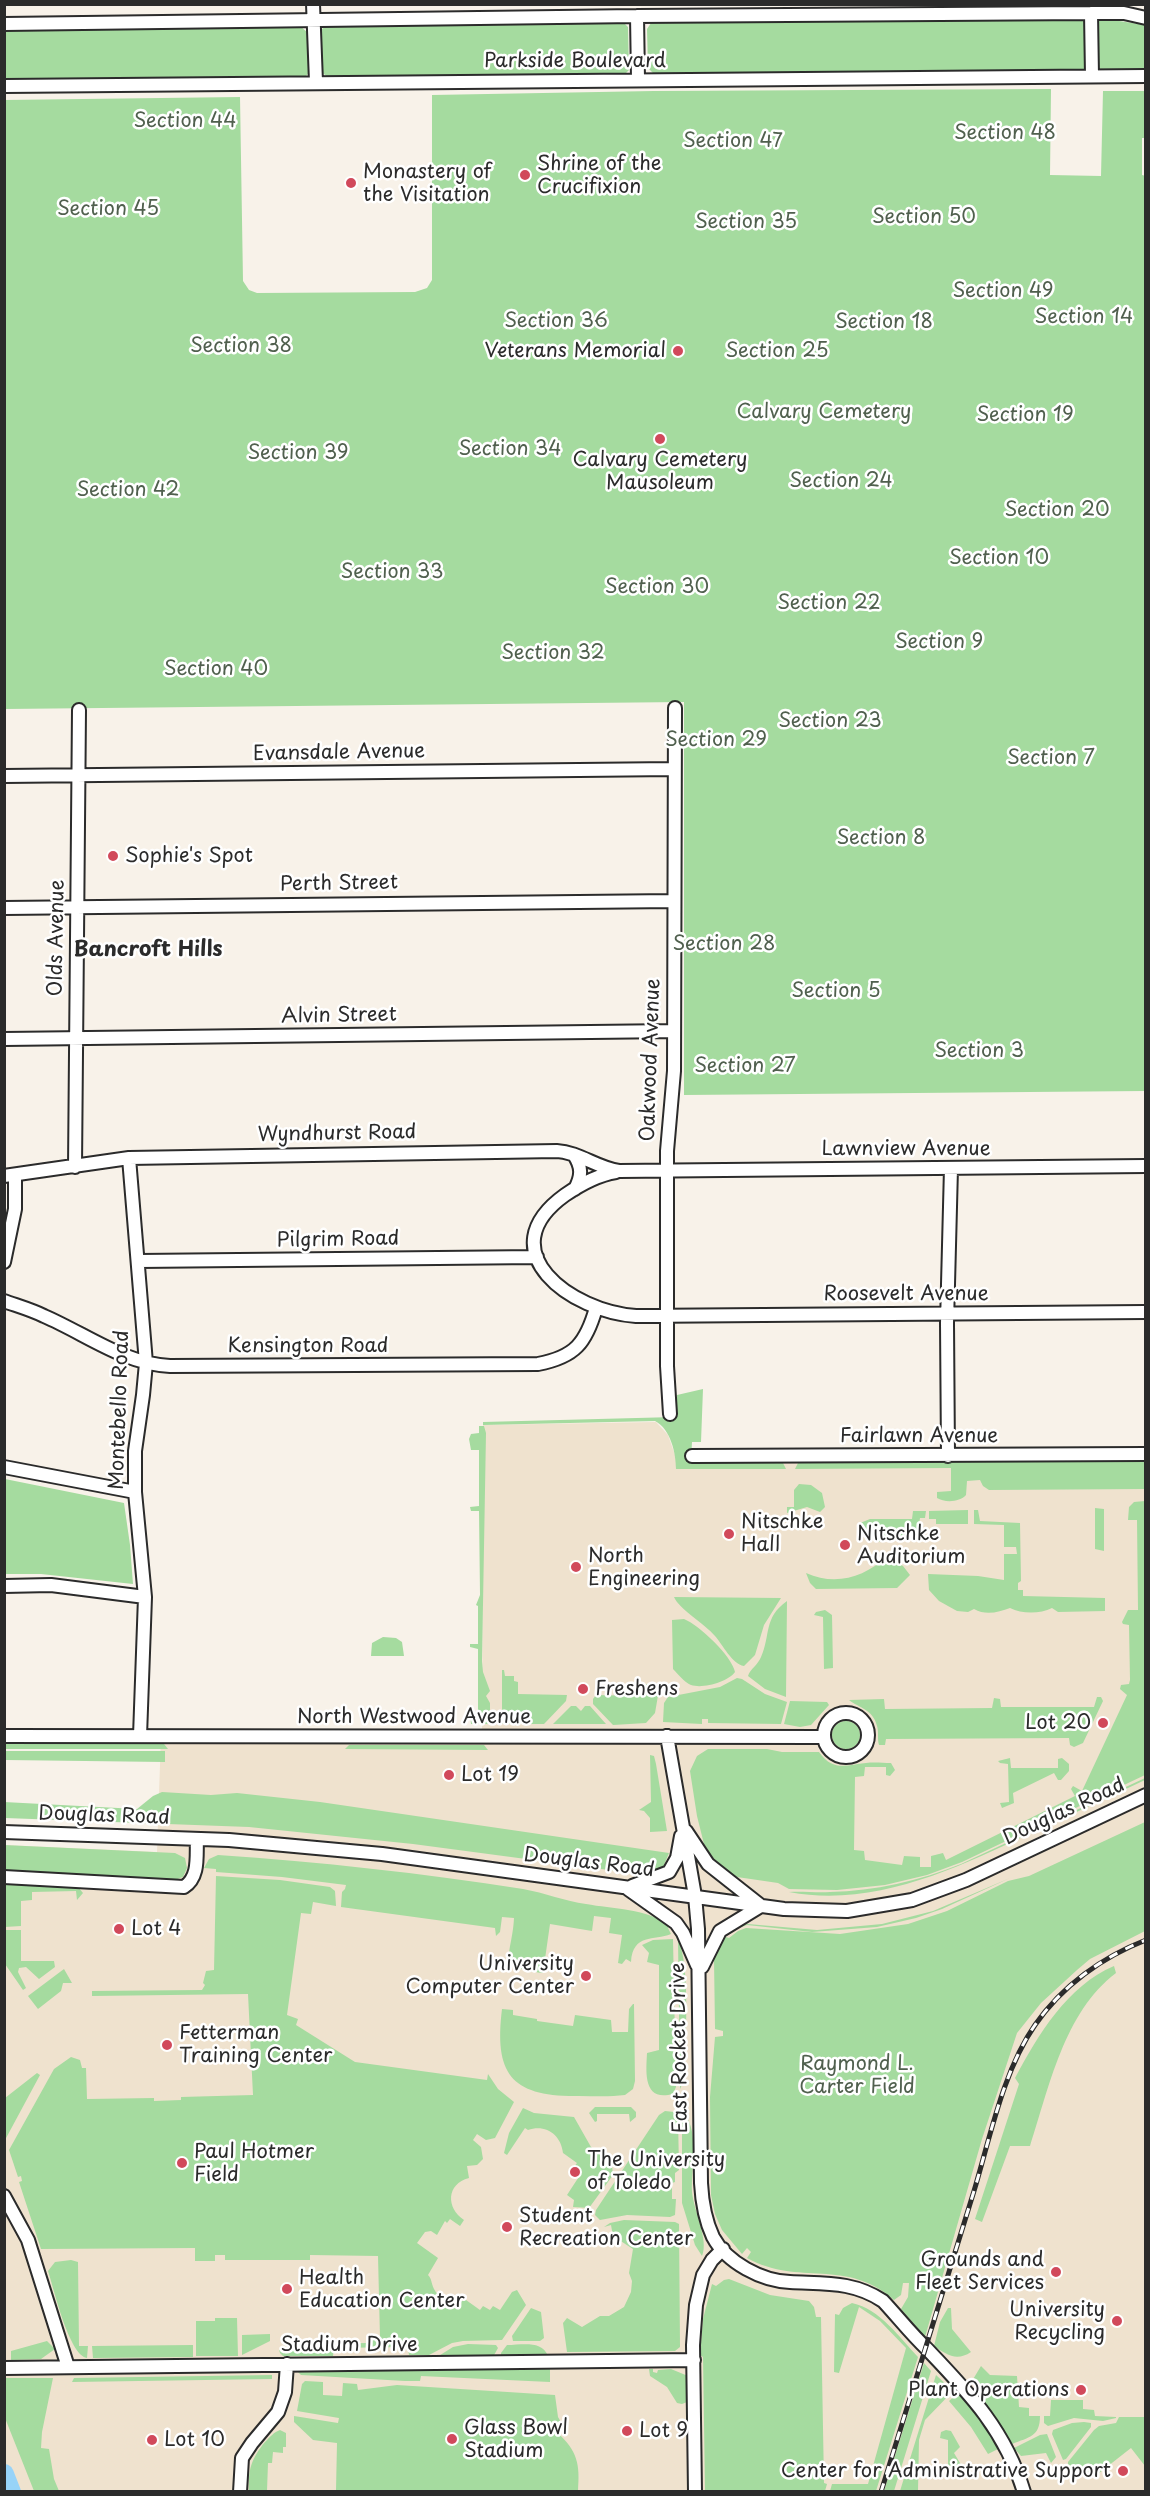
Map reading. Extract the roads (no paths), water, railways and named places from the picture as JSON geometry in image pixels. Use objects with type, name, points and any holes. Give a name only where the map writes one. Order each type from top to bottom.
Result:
[{"type":"street","points":[[313,4],[316,82]]},
{"type":"street","points":[[4,24],[637,16],[733,10],[1146,13]]},
{"type":"street","points":[[1091,13],[1092,76]]},
{"type":"street","points":[[1124,13],[1146,18]]},
{"type":"street","points":[[637,16],[638,80]]},
{"type":"street","name":"Parkside Boulevard","points":[[4,86],[1146,76]]},
{"type":"street","name":"Oakwood Avenue","points":[[670,1414],[667,1316],[667,1133],[674,1071],[675,708]]},
{"type":"street","name":"Olds Avenue","points":[[75,1167],[79,710]]},
{"type":"street","name":"Evansdale Avenue","points":[[4,776],[674,769]]},
{"type":"street","name":"Perth Street","points":[[4,908],[674,901]]},
{"type":"street","name":"Alvin Street","points":[[4,1039],[674,1031]]},
{"type":"street","name":"Wyndhurst Road","points":[[10,1176],[129,1158],[557,1151],[619,1171],[667,1170]]},
{"type":"street","points":[[574,1155],[580,1164],[581,1176],[575,1188]]},
{"type":"street","name":"Montebello Road","points":[[129,1158],[146,1363],[135,1451],[135,1492],[145,1597],[140,1736]]},
{"type":"street","name":"Lawnview Avenue","points":[[667,1170],[1146,1166]]},
{"type":"street","points":[[948,1456],[951,1168]]},
{"type":"street","points":[[537,1257],[535,1246],[537,1227],[554,1204],[575,1188],[597,1177],[619,1171]]},
{"type":"street","points":[[4,1262],[15,1209],[10,1176]]},
{"type":"street","name":"Pilgrim Road","points":[[139,1261],[537,1257]]},
{"type":"street","name":"Roosevelt Avenue","points":[[537,1257],[541,1267],[554,1282],[574,1298],[596,1308],[624,1315],[1146,1312]]},
{"type":"street","name":"Kensington Road","points":[[4,1301],[44,1316],[120,1353],[146,1363],[170,1366],[538,1364],[560,1358],[582,1342],[590,1330],[596,1308]]},
{"type":"street","name":"Fairlawn Avenue","points":[[692,1456],[1146,1454]]},
{"type":"street","points":[[4,1467],[135,1492]]},
{"type":"street","points":[[4,1586],[51,1585],[145,1597]]},
{"type":"street","name":"North Westwood Avenue","points":[[4,1736],[824,1737]]},
{"type":"street","points":[[667,1736],[695,1896]]},
{"type":"street","name":"Douglas Road","points":[[4,1832],[196,1839],[382,1854],[761,1906],[826,1912],[867,1909],[912,1900],[966,1880],[1146,1796]]},
{"type":"street","points":[[1125,1805],[1146,1806]]},
{"type":"street","points":[[626,1888],[669,1872],[677,1858],[683,1826]]},
{"type":"street","points":[[683,1826],[708,1864],[761,1906],[720,1931],[700,1972]]},
{"type":"street","points":[[4,1877],[184,1887],[188,1885],[195,1872],[196,1839]]},
{"type":"street","points":[[626,1888],[676,1923],[683,1933],[700,1972]]},
{"type":"street","name":"East Rocket Drive","points":[[695,1896],[700,1972],[702,2202],[709,2226],[723,2249],[741,2265],[764,2277],[789,2282],[848,2285],[872,2293],[883,2301],[960,2382],[986,2414],[1010,2455],[1024,2492]]},
{"type":"street","points":[[4,2196],[28,2240],[68,2367]]},
{"type":"street","points":[[695,2492],[694,2322],[698,2288],[707,2267],[723,2249]]},
{"type":"street","name":"Stadium Drive","points":[[4,2368],[694,2360]]},
{"type":"street","points":[[240,2492],[242,2458],[252,2442],[278,2412],[285,2392],[287,2364]]},
{"type":"waterway","points":[[4,2474],[11,2492]]},
{"type":"railway","points":[[881,2492],[999,2105],[1014,2063],[1035,2025],[1070,1985],[1114,1955],[1146,1940]]},
{"type":"place","name":"Shrine of the Crucifixion","points":[[525,175]]},
{"type":"place","name":"Monastery of the Visitation","points":[[351,183]]},
{"type":"place","name":"Veterans Memorial","points":[[678,351]]},
{"type":"place","name":"Calvary Cemetery Mausoleum","points":[[660,439]]},
{"type":"place","name":"Sophie's Spot","points":[[113,856]]},
{"type":"place","name":"Nitschke Hall","points":[[729,1534]]},
{"type":"place","name":"Nitschke Auditorium","points":[[845,1545]]},
{"type":"place","name":"North Engineering","points":[[576,1567]]},
{"type":"place","name":"Freshens","points":[[583,1689]]},
{"type":"place","name":"Lot 20","points":[[1103,1723]]},
{"type":"place","name":"Lot 19","points":[[449,1775]]},
{"type":"place","name":"Lot 4","points":[[119,1929]]},
{"type":"place","name":"University Computer Center","points":[[586,1976]]},
{"type":"place","name":"Fetterman Training Center","points":[[167,2045]]},
{"type":"place","name":"Paul Hotmer Field","points":[[182,2163]]},
{"type":"place","name":"The University of Toledo","points":[[575,2172]]},
{"type":"place","name":"Student Recreation Center","points":[[507,2227]]},
{"type":"place","name":"Grounds and Fleet Services","points":[[1056,2272]]},
{"type":"place","name":"Health Education Center","points":[[287,2289]]},
{"type":"place","name":"University Recycling","points":[[1117,2321]]},
{"type":"place","name":"Plant Operations","points":[[1081,2390]]},
{"type":"place","name":"Lot 9","points":[[627,2431]]},
{"type":"place","name":"Glass Bowl Stadium","points":[[452,2439]]},
{"type":"place","name":"Lot 10","points":[[152,2440]]},
{"type":"place","name":"Center for Administrative Support","points":[[1123,2471]]},
{"type":"district","name":"Bancroft Hills","points":[[148,950]]},
{"type":"park label","name":"Section 44","points":[[185,121]]},
{"type":"park label","name":"Section 48","points":[[1005,133]]},
{"type":"park label","name":"Section 47","points":[[733,141]]},
{"type":"park label","name":"Section 45","points":[[108,209]]},
{"type":"park label","name":"Section 50","points":[[924,217]]},
{"type":"park label","name":"Section 35","points":[[746,222]]},
{"type":"park label","name":"Section 49","points":[[1003,291]]},
{"type":"park label","name":"Section 14","points":[[1084,317]]},
{"type":"park label","name":"Section 36","points":[[556,321]]},
{"type":"park label","name":"Section 18","points":[[884,322]]},
{"type":"park label","name":"Section 38","points":[[241,346]]},
{"type":"park label","name":"Section 25","points":[[777,351]]},
{"type":"park label","name":"Calvary Cemetery","points":[[824,412]]},
{"type":"park label","name":"Section 19","points":[[1025,415]]},
{"type":"park label","name":"Section 34","points":[[510,449]]},
{"type":"park label","name":"Section 39","points":[[298,453]]},
{"type":"park label","name":"Section 24","points":[[841,481]]},
{"type":"park label","name":"Section 42","points":[[128,490]]},
{"type":"park label","name":"Section 20","points":[[1057,510]]},
{"type":"park label","name":"Section 10","points":[[999,558]]},
{"type":"park label","name":"Section 33","points":[[392,572]]},
{"type":"park label","name":"Section 30","points":[[657,587]]},
{"type":"park label","name":"Section 22","points":[[829,603]]},
{"type":"park label","name":"Section 9","points":[[939,642]]},
{"type":"park label","name":"Section 32","points":[[553,653]]},
{"type":"park label","name":"Section 40","points":[[216,669]]},
{"type":"park label","name":"Section 23","points":[[830,721]]},
{"type":"park label","name":"Section 29","points":[[716,740]]},
{"type":"park label","name":"Section 7","points":[[1051,758]]},
{"type":"park label","name":"Section 8","points":[[881,838]]},
{"type":"park label","name":"Section 28","points":[[724,944]]},
{"type":"park label","name":"Section 5","points":[[836,991]]},
{"type":"park label","name":"Section 3","points":[[979,1051]]},
{"type":"park label","name":"Section 27","points":[[745,1066]]},
{"type":"park label","name":"Raymond L. Carter Field","points":[[857,2076]]}]
